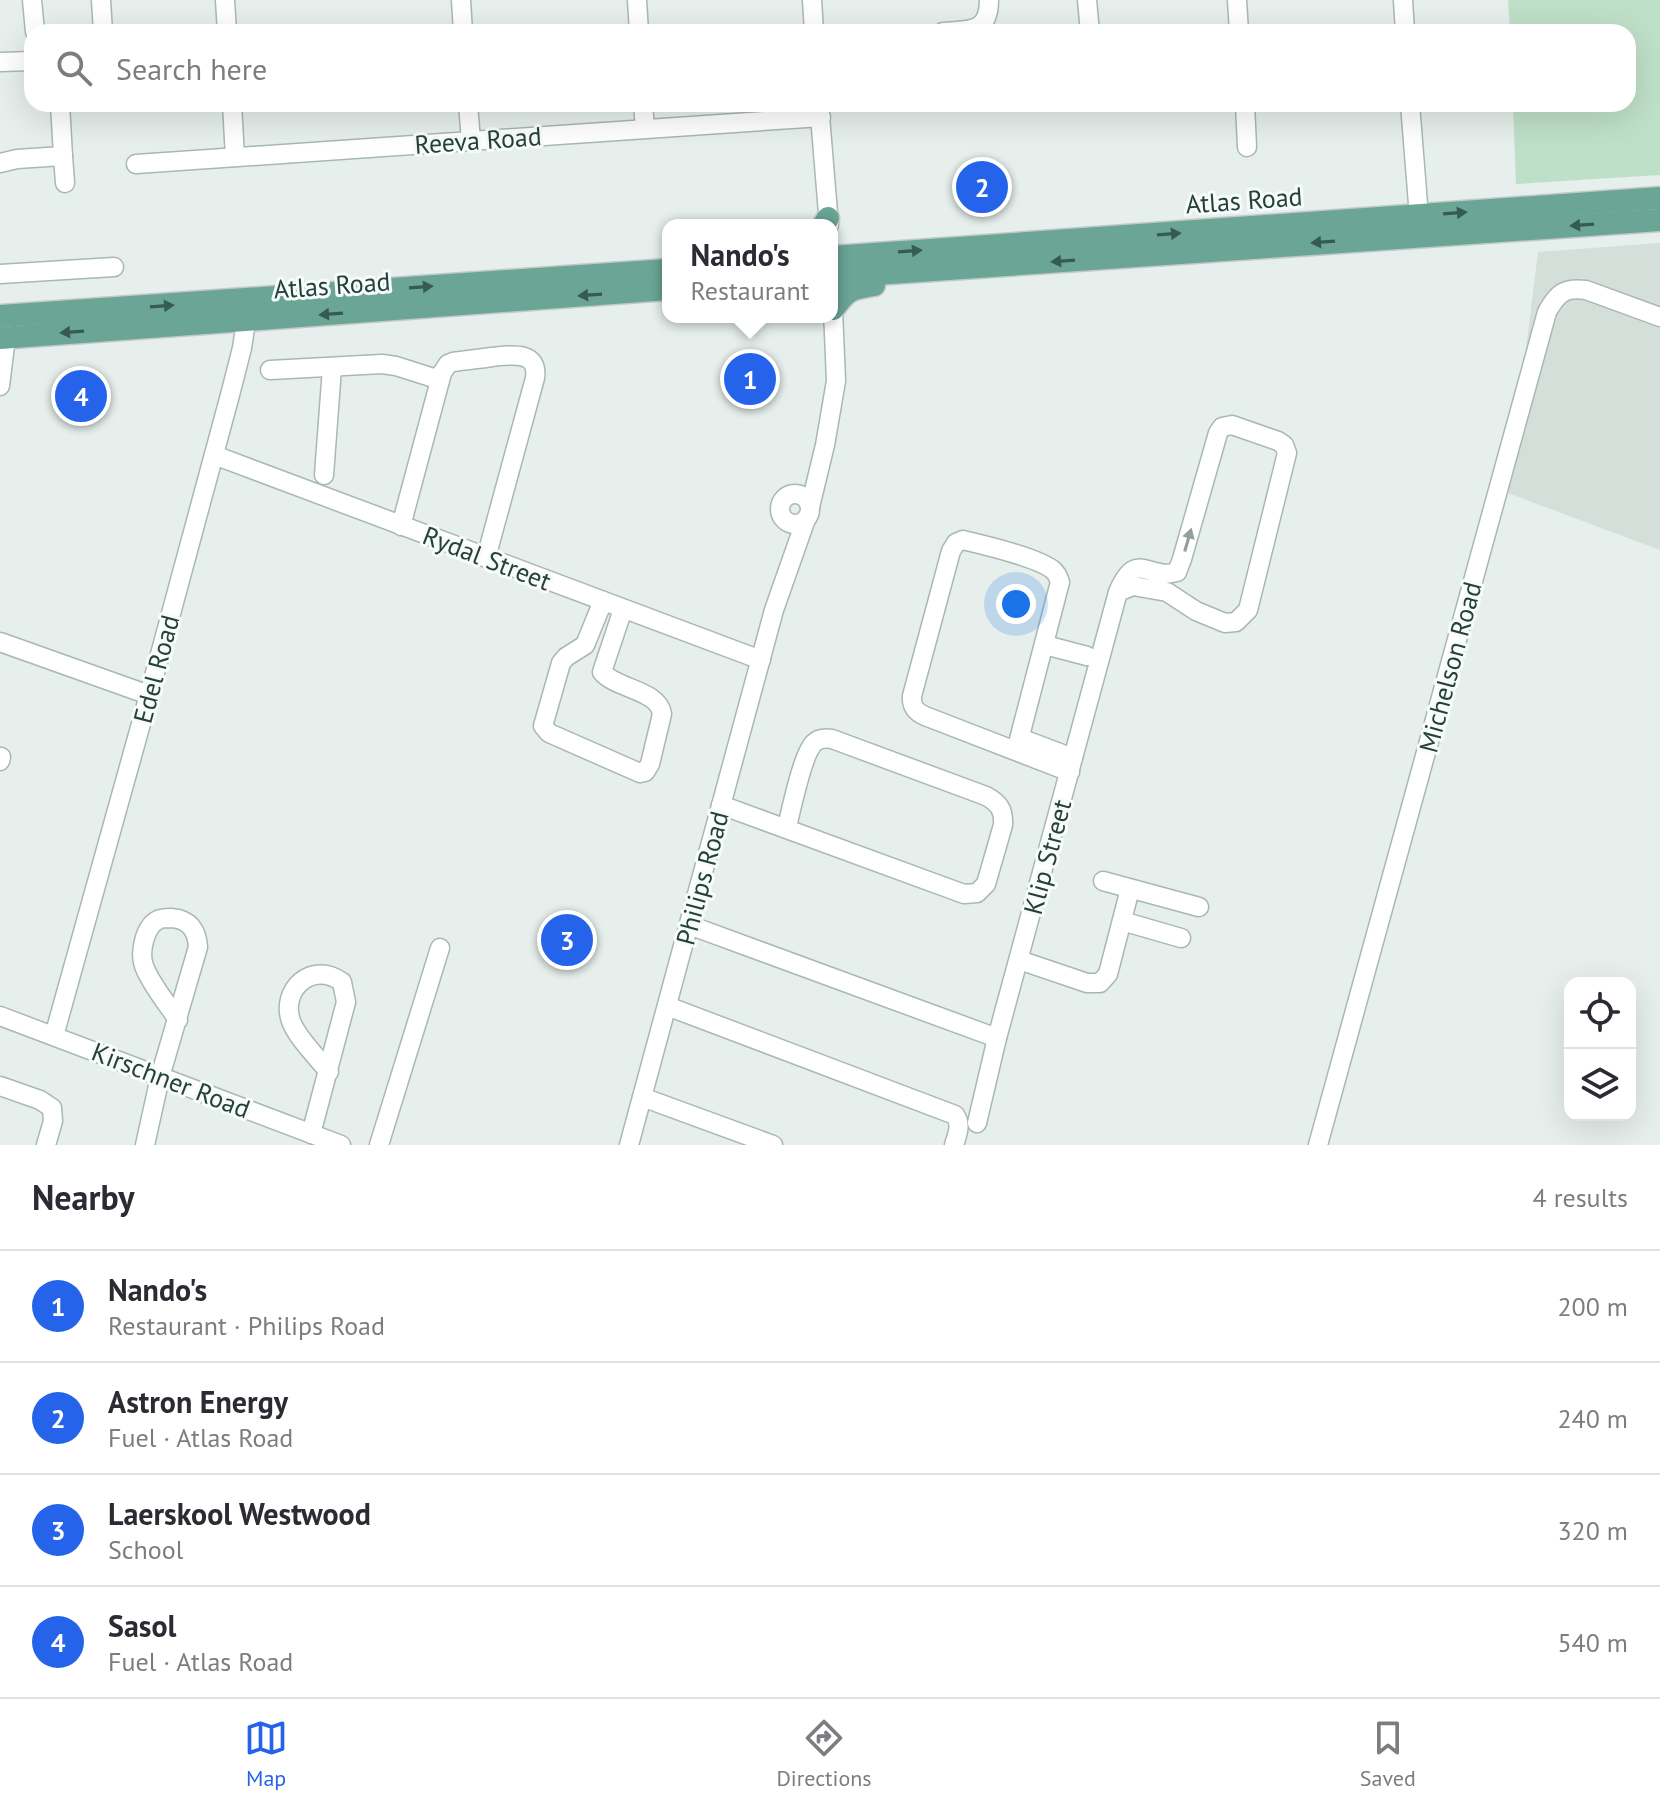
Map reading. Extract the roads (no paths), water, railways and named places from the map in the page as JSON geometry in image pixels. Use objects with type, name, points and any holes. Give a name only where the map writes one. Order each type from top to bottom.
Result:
[{"type":"main road","name":"Atlas Road","points":[[838,277],[1419,226],[1660,198]]},
{"type":"main road","name":"Atlas Road","points":[[838,257],[1419,226],[1660,220]]},
{"type":"main road","name":"Atlas Road","points":[[2,330],[248,310],[590,274],[662,270]]},
{"type":"main road","points":[[838,296],[852,289],[912,278],[929,271]]},
{"type":"main road","name":"Atlas Road","points":[[248,310],[662,289]]},
{"type":"street","points":[[32,0],[34,24]]},
{"type":"street","points":[[101,0],[102,24]]},
{"type":"street","points":[[225,0],[226,24]]},
{"type":"street","points":[[461,0],[462,24]]},
{"type":"street","points":[[637,0],[638,24]]},
{"type":"street","points":[[812,0],[814,24]]},
{"type":"street","points":[[985,24],[989,0]]},
{"type":"street","points":[[1087,0],[1089,24]]},
{"type":"street","points":[[1237,0],[1238,24]]},
{"type":"street","points":[[1403,0],[1404,24]]},
{"type":"street","points":[[0,62],[24,61]]},
{"type":"street","points":[[60,112],[65,183]]},
{"type":"street","points":[[232,112],[235,157]]},
{"type":"street","points":[[469,112],[471,141]]},
{"type":"street","points":[[644,112],[645,128]]},
{"type":"street","name":"Reeva Road","points":[[136,164],[645,128],[801,112]]},
{"type":"street","points":[[820,112],[827,219]]},
{"type":"street","points":[[1245,112],[1247,147]]},
{"type":"street","points":[[1411,112],[1419,226]]},
{"type":"street","points":[[0,163],[63,156]]},
{"type":"street","points":[[0,274],[114,267]]},
{"type":"street","name":"Michelson Road","points":[[1318,1145],[1547,312],[1561,293],[1577,289],[1660,317]]},
{"type":"street","name":"Edel Road","points":[[54,1036],[214,455],[242,348],[248,310]]},
{"type":"street","name":"Philips Road","points":[[629,1145],[774,610],[808,513],[825,445],[836,381],[834,323]]},
{"type":"street","points":[[1,374],[2,330]]},
{"type":"street","points":[[401,526],[445,368],[453,362],[514,355],[528,358],[536,370],[486,558]]},
{"type":"street","points":[[270,370],[382,364],[440,380]]},
{"type":"street","points":[[324,475],[332,368]]},
{"type":"street","name":"Philips Road","points":[[791,495],[805,473],[822,427],[829,418]]},
{"type":"street","points":[[1232,425],[1284,445],[1287,453],[1248,610],[1243,617],[1236,622],[1225,623],[1196,611],[1167,592],[1143,587],[1128,586],[1118,592],[1124,578],[1133,569],[1170,574],[1177,572],[1222,427],[1232,425]]},
{"type":"street","name":"Rydal Street","points":[[214,455],[761,660]]},
{"type":"street","points":[[791,495],[804,498],[808,513],[794,525],[784,520],[780,507],[791,495]]},
{"type":"street","name":"Philips Road","points":[[774,610],[784,545],[784,520]]},
{"type":"street","points":[[1018,745],[1060,582],[1055,573],[1046,567],[1015,554],[963,540],[956,543],[951,551],[911,702],[915,710],[925,716],[1072,765]]},
{"type":"street","name":"Klip Street","points":[[977,1123],[997,1038],[1118,592]]},
{"type":"street","points":[[603,601],[585,645],[561,663],[543,726],[549,733],[640,773],[645,772],[650,764],[662,714],[661,707],[653,699],[608,678],[602,672],[623,609]]},
{"type":"street","points":[[0,642],[149,695]]},
{"type":"street","points":[[1045,645],[1087,656]]},
{"type":"street","points":[[721,805],[971,895],[982,890],[986,884],[1003,817],[999,804],[986,796],[825,738],[818,740],[809,751],[787,827]]},
{"type":"street","points":[[1103,881],[1199,907]]},
{"type":"street","points":[[1019,960],[1087,983],[1100,983],[1108,974],[1130,889]]},
{"type":"street","points":[[148,1144],[160,1077],[178,1020],[198,947],[194,929],[186,922],[166,918],[150,927],[142,954],[143,965],[178,1020]]},
{"type":"street","points":[[1122,921],[1181,938]]},
{"type":"street","points":[[689,925],[997,1038]]},
{"type":"street","points":[[379,1145],[440,948]]},
{"type":"street","points":[[311,1134],[329,1072],[346,1002],[342,982],[320,973],[303,979],[296,987],[289,1010],[295,1030],[329,1072]]},
{"type":"street","points":[[667,1006],[955,1115],[959,1126],[954,1145]]},
{"type":"street","name":"Kirschner Road","points":[[0,1016],[341,1145]]},
{"type":"street","points":[[0,1086],[40,1100],[52,1108],[53,1121],[46,1145]]},
{"type":"street","points":[[642,1097],[773,1145]]},
{"type":"place","name":"Astron Energy","points":[[982,187]]},
{"type":"place","name":"Nando's","points":[[750,379]]},
{"type":"place","name":"Sasol","points":[[81,396]]},
{"type":"place","name":"Laerskool Westwood","points":[[567,940]]}]
